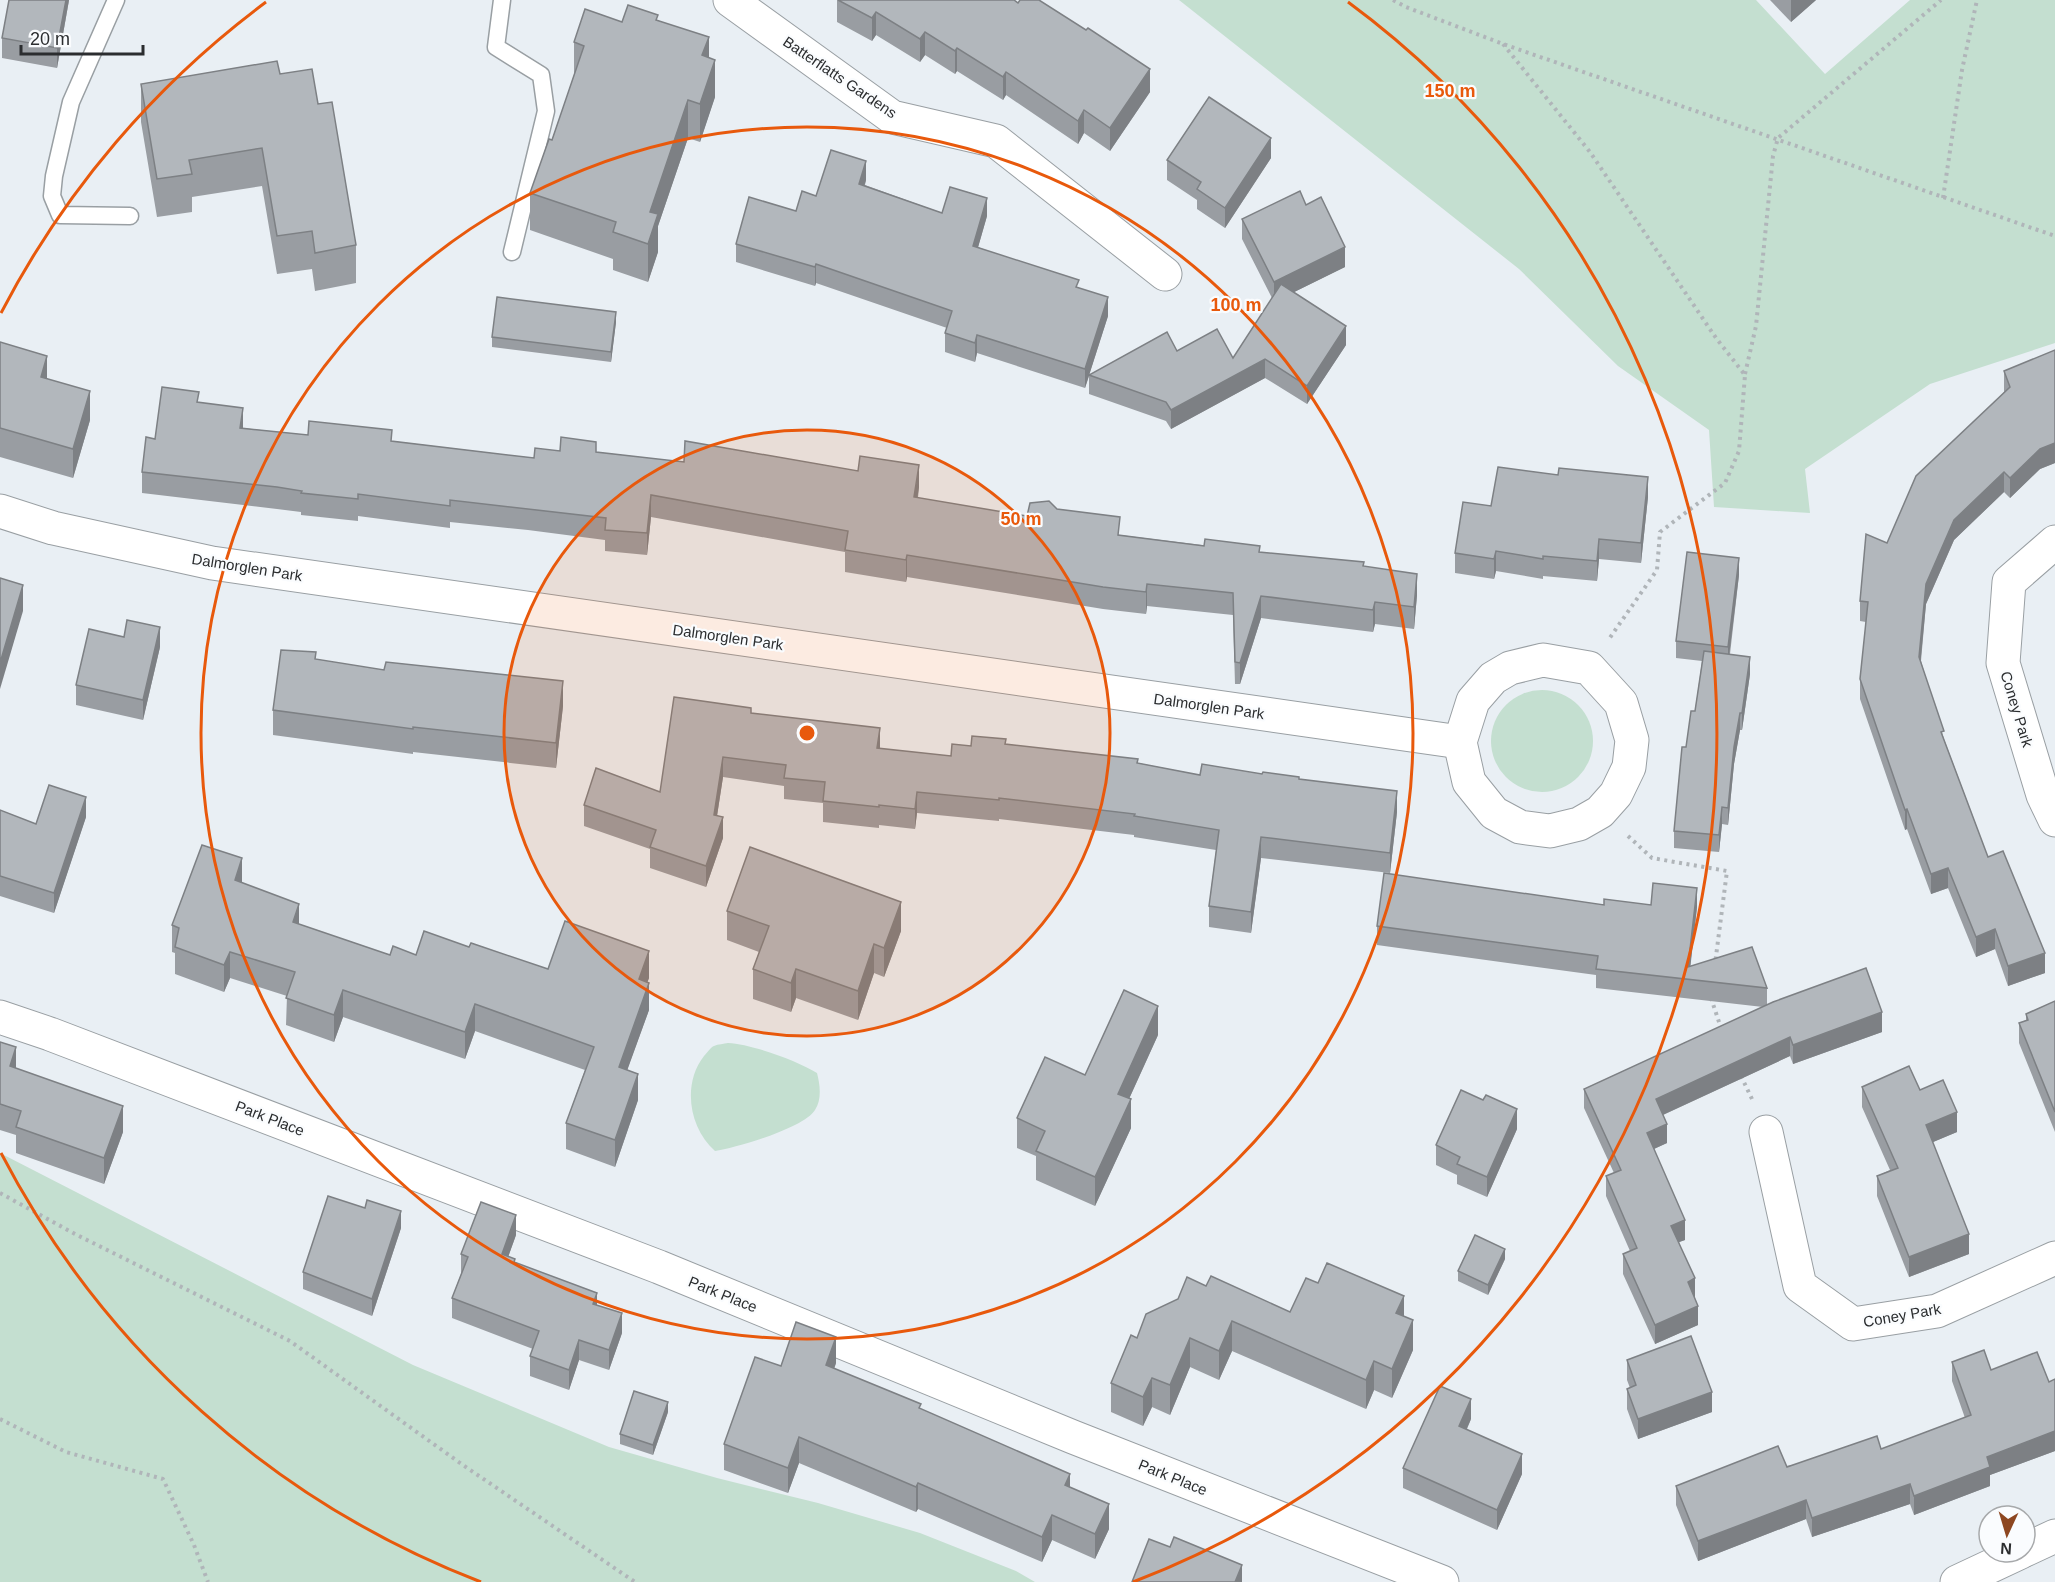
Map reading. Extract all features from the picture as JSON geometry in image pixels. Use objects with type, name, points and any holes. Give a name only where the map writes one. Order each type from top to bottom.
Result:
[{"type":"street","name":"Batterflatts Gardens","points":[[729,0],[892,117],[996,141],[1165,273]]},
{"type":"street","name":"Dalmorglen Park","points":[[0,511],[53,528],[213,563],[1460,742]]},
{"type":"street","name":"Coney Park","points":[[2055,542],[2009,582],[2003,663],[2043,795],[2055,820]]},
{"type":"street","points":[[1543,660],[1589,668],[1621,703],[1632,740],[1629,767],[1617,794],[1600,812],[1579,824],[1550,831],[1520,827],[1494,813],[1469,782],[1460,742],[1473,701],[1493,678],[1510,668],[1543,660]]},
{"type":"street","name":"Park Place","points":[[0,1017],[50,1034],[658,1267],[1073,1437],[1442,1582]]},
{"type":"street","name":"Coney Park","points":[[1766,1132],[1800,1286],[1853,1324],[1936,1311],[2055,1258]]},
{"type":"street","points":[[2037,1544],[2055,1536]]},
{"type":"street","points":[[1957,1582],[1995,1564]]},
{"type":"lane","points":[[116,0],[71,102],[54,176],[52,196],[60,214],[130,216]]},
{"type":"lane","points":[[501,0],[496,47],[541,75],[546,111],[512,252]]},
{"type":"path","points":[[1393,0],[1503,44],[2055,236]]},
{"type":"path","points":[[1943,198],[1962,70],[1977,0]]},
{"type":"path","points":[[1589,668],[1657,570],[1660,532],[1725,483],[1739,451],[1745,375],[1756,326],[1773,156],[1778,138],[1939,1]]},
{"type":"path","points":[[1503,44],[1590,152],[1716,338],[1745,375]]},
{"type":"path","points":[[1600,812],[1652,858],[1727,871],[1714,973]]},
{"type":"path","points":[[1711,996],[1725,1040]]},
{"type":"path","points":[[1738,1069],[1766,1132]]},
{"type":"path","points":[[0,1192],[75,1234],[290,1341],[460,1463],[635,1582]]},
{"type":"path","points":[[0,1419],[66,1452],[163,1479],[194,1545],[208,1582]]},
{"type":"green space","points":[[1179,0],[1756,0],[1825,74],[1910,0],[2055,0],[2055,343],[1930,384],[1805,469],[1810,513],[1714,507],[1709,430],[1618,366],[1519,269]]},
{"type":"green space","points":[[1542,690],[1561,694],[1578,705],[1589,722],[1593,741],[1589,760],[1578,777],[1561,788],[1542,792],[1523,788],[1506,777],[1495,760],[1491,741],[1495,722],[1506,705],[1523,694]]},
{"type":"green space","points":[[728,1043],[749,1046],[774,1054],[817,1073],[820,1097],[815,1110],[798,1124],[784,1130],[738,1146],[715,1151],[699,1130],[694,1118],[691,1092],[697,1067],[704,1056],[713,1047]]},
{"type":"green space","points":[[0,1153],[413,1365],[609,1447],[920,1533],[1016,1571],[1035,1582],[0,1582]]},
{"type":"building","points":[[9,0],[66,0],[57,48],[2,38]]},
{"type":"building","points":[[838,0],[1014,0],[1018,3],[1020,0],[1039,0],[1086,30],[1088,28],[1150,69],[1110,128],[1084,110],[1078,121],[1006,72],[1003,77],[957,48],[955,51],[925,32],[920,39],[876,12],[872,18]]},
{"type":"building","points":[[628,5],[658,15],[656,20],[709,37],[702,55],[715,60],[700,104],[688,100],[650,212],[658,214],[648,244],[613,232],[616,222],[530,193],[549,139],[552,140],[584,46],[574,42],[585,9],[622,22]]},
{"type":"building","points":[[277,61],[280,74],[312,69],[318,104],[332,102],[356,245],[315,253],[312,231],[277,236],[262,148],[189,160],[192,174],[157,179],[141,84]]},
{"type":"building","points":[[1209,97],[1271,138],[1225,208],[1197,189],[1201,182],[1167,160]]},
{"type":"building","points":[[831,150],[866,161],[859,184],[942,213],[950,187],[987,198],[973,246],[1079,280],[1076,287],[1108,297],[1085,369],[977,335],[975,343],[945,333],[952,311],[816,264],[815,267],[736,244],[749,197],[796,211],[802,191],[816,196]]},
{"type":"building","points":[[1300,191],[1306,205],[1321,197],[1345,247],[1274,282],[1242,219]]},
{"type":"building","points":[[1281,284],[1346,326],[1307,386],[1265,359],[1171,410],[1166,402],[1089,375],[1167,332],[1177,351],[1217,329],[1233,358]]},
{"type":"building","points":[[497,297],[616,312],[611,352],[492,337]]},
{"type":"building","points":[[0,342],[47,356],[41,377],[90,391],[73,449],[0,428]]},
{"type":"building","points":[[2055,350],[2055,443],[2040,449],[2010,478],[2004,472],[1954,520],[1926,584],[1919,657],[1944,731],[1941,732],[1988,857],[2003,851],[2045,953],[2008,966],[1995,929],[1976,937],[1948,868],[1931,874],[1907,809],[1905,810],[1860,679],[1868,602],[1860,601],[1866,534],[1887,543],[1916,476],[2010,387],[2004,371]]},
{"type":"building","points":[[162,387],[199,392],[197,402],[243,408],[240,428],[308,435],[309,421],[392,430],[391,441],[534,458],[535,448],[560,451],[561,437],[596,442],[596,452],[684,462],[685,441],[858,471],[860,456],[919,465],[914,497],[1027,516],[1030,503],[1049,501],[1057,509],[1120,517],[1118,535],[1204,546],[1205,539],[1260,546],[1259,552],[1364,562],[1363,566],[1417,574],[1414,607],[1375,602],[1373,610],[1261,596],[1240,663],[1235,662],[1233,593],[1147,584],[1146,592],[907,555],[906,560],[845,550],[848,531],[651,495],[647,533],[605,530],[606,518],[450,500],[450,506],[358,494],[358,499],[301,493],[302,491],[277,487],[142,472],[146,437],[155,439]]},
{"type":"building","points":[[1498,467],[1558,475],[1559,468],[1648,477],[1641,543],[1599,539],[1597,561],[1543,556],[1543,559],[1496,551],[1494,559],[1455,553],[1463,502],[1491,506]]},
{"type":"building","points":[[1687,552],[1739,558],[1728,647],[1676,641]]},
{"type":"building","points":[[0,578],[23,585],[0,663]]},
{"type":"building","points":[[127,620],[160,627],[143,700],[76,685],[89,629],[124,637]]},
{"type":"building","points":[[281,650],[316,652],[315,659],[384,670],[386,662],[563,681],[556,743],[413,727],[413,729],[273,710]]},
{"type":"building","points":[[1704,651],[1750,657],[1742,713],[1740,713],[1734,747],[1728,808],[1722,807],[1719,835],[1674,831],[1682,747],[1686,747],[1691,711],[1695,711]]},
{"type":"building","points":[[674,697],[751,708],[751,713],[880,728],[877,748],[951,756],[952,744],[971,746],[972,736],[1006,739],[1005,744],[1138,759],[1137,763],[1200,775],[1202,764],[1397,791],[1390,853],[1261,837],[1251,912],[1209,906],[1219,830],[1134,816],[1135,814],[999,798],[999,800],[917,792],[915,809],[823,801],[825,782],[784,778],[786,765],[723,757],[714,815],[723,817],[706,866],[650,847],[656,830],[584,805],[596,768],[660,792]]},
{"type":"building","points":[[49,785],[86,797],[54,893],[0,876],[0,810],[36,824]]},
{"type":"building","points":[[202,845],[242,858],[235,880],[299,904],[293,922],[390,955],[393,946],[416,955],[424,931],[469,947],[471,943],[548,969],[565,921],[649,951],[639,979],[649,983],[619,1067],[638,1074],[615,1140],[566,1123],[594,1047],[475,1004],[465,1032],[343,990],[334,1015],[286,998],[295,972],[230,952],[224,965],[175,947],[179,928],[172,925]]},
{"type":"building","points":[[750,847],[901,902],[884,948],[874,944],[858,991],[796,969],[791,983],[753,969],[769,926],[727,911]]},
{"type":"building","points":[[1384,873],[1604,905],[1604,899],[1651,905],[1653,883],[1697,888],[1688,967],[1752,947],[1767,988],[1596,969],[1598,956],[1377,926]]},
{"type":"building","points":[[1866,968],[1882,1012],[1793,1045],[1790,1037],[1656,1099],[1667,1124],[1647,1133],[1685,1220],[1671,1226],[1695,1278],[1688,1282],[1698,1306],[1655,1325],[1623,1254],[1637,1248],[1606,1176],[1621,1170],[1584,1089],[1773,1002]]},
{"type":"building","points":[[1124,990],[1158,1006],[1118,1094],[1131,1099],[1095,1177],[1036,1151],[1045,1131],[1017,1118],[1045,1057],[1085,1075]]},
{"type":"building","points":[[2055,1001],[2055,1112],[2019,1023],[2028,1020],[2026,1014]]},
{"type":"building","points":[[0,1042],[16,1047],[10,1066],[123,1106],[104,1158],[16,1127],[21,1111],[0,1104]]},
{"type":"building","points":[[1909,1066],[1920,1090],[1943,1080],[1957,1112],[1926,1125],[1969,1234],[1909,1257],[1877,1176],[1898,1168],[1862,1087]]},
{"type":"building","points":[[1461,1090],[1483,1100],[1486,1095],[1517,1109],[1487,1177],[1457,1164],[1460,1157],[1436,1145]]},
{"type":"building","points":[[328,1196],[365,1208],[367,1200],[401,1211],[372,1299],[303,1272]]},
{"type":"building","points":[[481,1202],[516,1215],[502,1254],[515,1259],[514,1262],[597,1293],[593,1304],[622,1313],[609,1350],[579,1340],[569,1370],[530,1356],[539,1331],[452,1298],[468,1257],[461,1254]]},
{"type":"building","points":[[1475,1235],[1505,1249],[1488,1285],[1458,1271]]},
{"type":"building","points":[[1327,1263],[1404,1296],[1396,1313],[1413,1320],[1392,1369],[1374,1361],[1366,1380],[1232,1321],[1219,1351],[1190,1338],[1170,1385],[1152,1378],[1143,1397],[1111,1383],[1131,1335],[1137,1338],[1146,1314],[1178,1299],[1187,1277],[1206,1286],[1211,1276],[1290,1312],[1306,1278],[1318,1283]]},
{"type":"building","points":[[796,1322],[836,1337],[826,1365],[921,1404],[919,1408],[1070,1474],[1065,1485],[1109,1504],[1095,1534],[1052,1515],[1042,1537],[918,1483],[916,1487],[799,1437],[788,1468],[724,1444],[755,1357],[781,1366]]},
{"type":"building","points":[[1691,1336],[1712,1392],[1638,1419],[1627,1389],[1636,1385],[1627,1360]]},
{"type":"building","points":[[1984,1350],[1991,1370],[2037,1352],[2049,1382],[2055,1379],[2055,1431],[1987,1457],[1990,1467],[1914,1496],[1910,1484],[1812,1518],[1806,1500],[1698,1541],[1676,1486],[1778,1446],[1787,1467],[1877,1436],[1881,1449],[1971,1415],[1952,1362]]},
{"type":"building","points":[[1440,1386],[1471,1399],[1459,1426],[1522,1454],[1497,1510],[1403,1468]]},
{"type":"building","points":[[634,1391],[668,1402],[653,1445],[620,1434]]},
{"type":"building","points":[[1174,1537],[1242,1565],[1235,1582],[1132,1582],[1149,1539],[1170,1547]]}]
